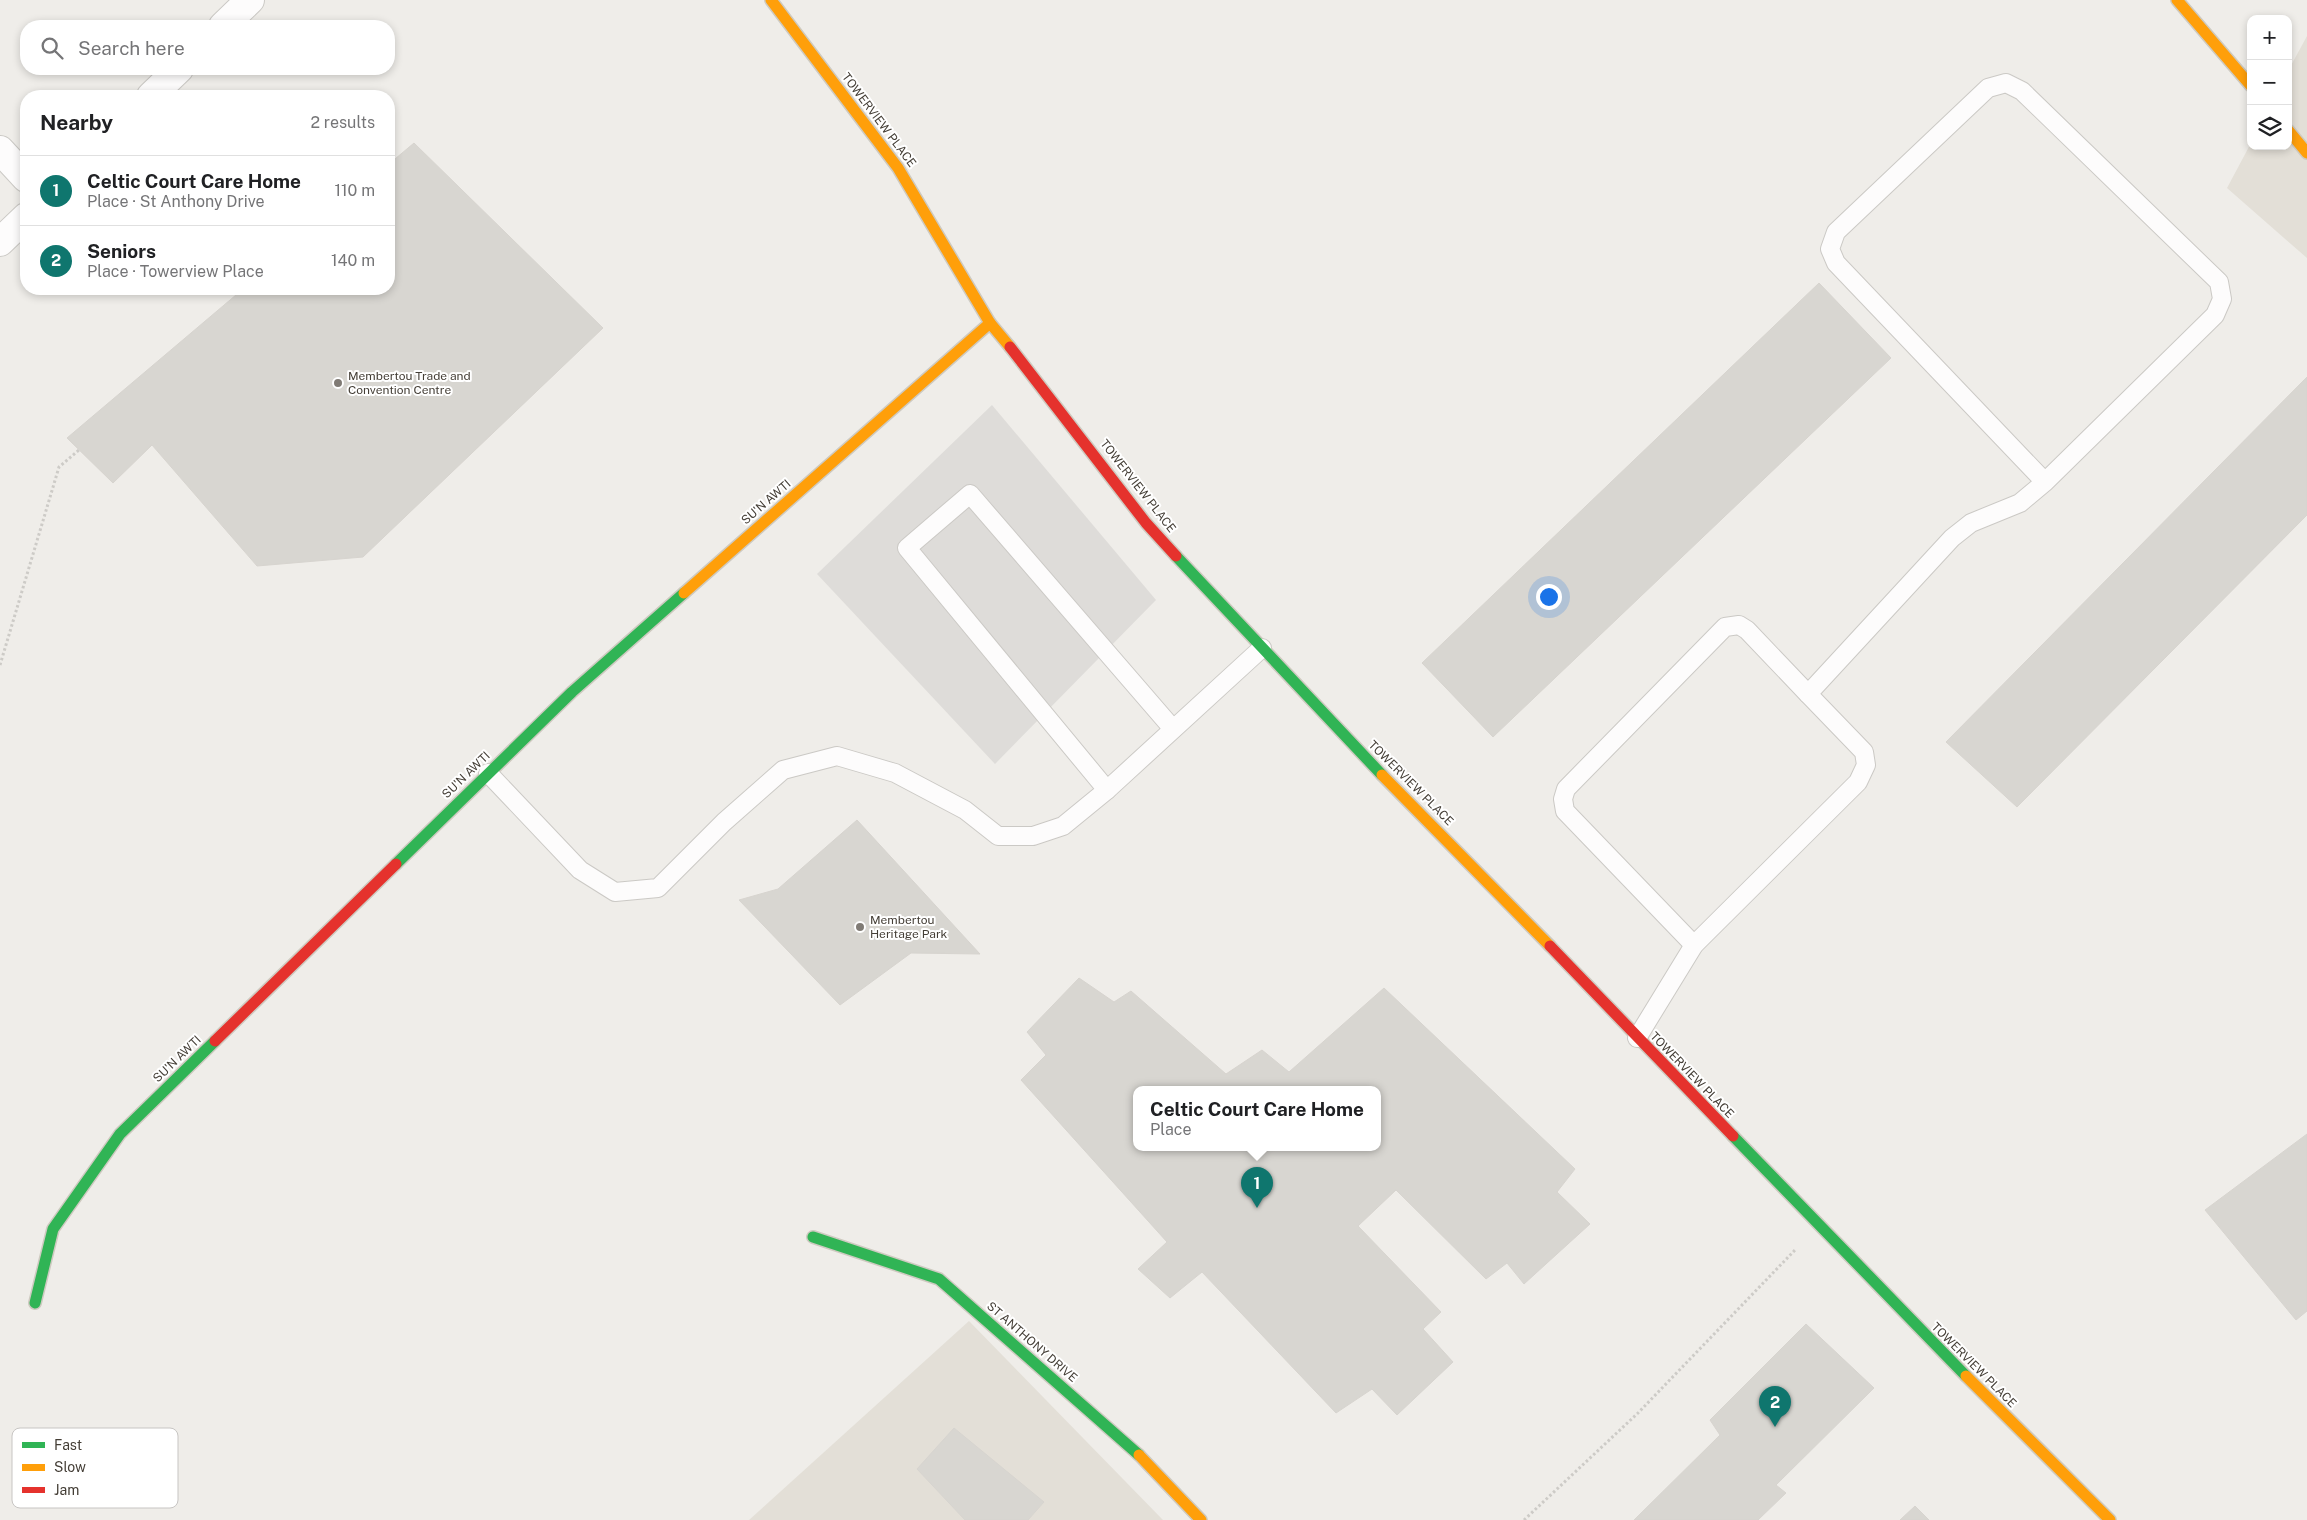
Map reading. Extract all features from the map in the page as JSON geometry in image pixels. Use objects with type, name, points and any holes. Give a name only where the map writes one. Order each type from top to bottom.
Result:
[{"type":"street","points":[[229,20],[250,0]]},
{"type":"street","name":"TOWERVIEW PLACE","points":[[771,0],[898,168],[990,323],[1035,377],[1146,522],[1262,648],[1637,1038],[1819,1226],[2110,1520]]},
{"type":"street","points":[[2177,0],[2247,81]]},
{"type":"street","points":[[157,90],[173,75]]},
{"type":"street","points":[[2292,135],[2307,153]]},
{"type":"street","points":[[0,150],[20,172]]},
{"type":"street","points":[[0,242],[20,223]]},
{"type":"street","name":"SU'N AWTI","points":[[35,1303],[53,1229],[120,1134],[579,685],[990,323]]},
{"type":"street","name":"ST ANTHONY DRIVE","points":[[813,1237],[939,1279],[1132,1448],[1201,1520]]},
{"type":"lane","points":[[1808,694],[1952,538],[1971,523],[2020,504],[2046,482],[2215,315],[2222,299],[2220,282],[2022,91],[2006,83],[1988,88],[1836,232],[1830,249],[1836,264],[2046,482]]},
{"type":"lane","points":[[1107,790],[907,548],[970,494],[1173,729]]},
{"type":"lane","points":[[1637,1038],[1694,945],[1858,782],[1866,765],[1864,752],[1747,630],[1738,625],[1725,626],[1566,789],[1563,799],[1566,811],[1694,945]]},
{"type":"lane","points":[[488,773],[580,870],[615,892],[658,888],[724,822],[783,770],[837,756],[895,773],[965,810],[998,836],[1033,836],[1062,826],[1107,790],[1262,648]]},
{"type":"path","points":[[0,665],[59,467],[79,450]]},
{"type":"path","points":[[1524,1520],[1638,1413],[1819,1226]]},
{"type":"shaded area","points":[[2307,36],[2307,258],[2227,188],[2247,150],[2292,150],[2292,64]]},
{"type":"shaded area","points":[[992,405],[1156,600],[995,764],[817,574]]},
{"type":"shaded area","points":[[969,1321],[1163,1520],[749,1520]]},
{"type":"building","name":"Membertou Trade and Convention Centre","points":[[414,143],[603,328],[363,557],[257,566],[152,445],[113,483],[67,438],[236,295],[395,295],[395,159]]},
{"type":"building","points":[[1819,283],[1891,358],[1493,737],[1422,663]]},
{"type":"building","points":[[2307,377],[2307,515],[2017,807],[1946,742]]},
{"type":"building","name":"Membertou Heritage Park","points":[[857,820],[980,954],[911,953],[840,1005],[739,900],[778,889]]},
{"type":"building","points":[[1079,978],[1114,1002],[1131,991],[1226,1074],[1262,1050],[1289,1072],[1384,988],[1575,1169],[1557,1192],[1590,1224],[1524,1284],[1507,1263],[1486,1279],[1396,1190],[1358,1226],[1441,1312],[1423,1329],[1453,1362],[1397,1415],[1372,1389],[1336,1413],[1202,1272],[1170,1298],[1138,1269],[1167,1242],[1021,1080],[1046,1055],[1027,1032]]},
{"type":"building","points":[[2307,1134],[2307,1311],[2296,1320],[2205,1210]]},
{"type":"building","points":[[1806,1324],[1874,1388],[1776,1485],[1786,1493],[1758,1520],[1634,1520],[1720,1435],[1710,1420]]},
{"type":"building","points":[[954,1428],[1044,1502],[1028,1520],[965,1520],[917,1469]]},
{"type":"building","points":[[1915,1506],[1929,1520],[1900,1520]]},
{"type":"traffic: fast","points":[[1176,556],[1382,775]]},
{"type":"traffic: fast","points":[[396,864],[572,692],[684,593]]},
{"type":"traffic: fast","points":[[35,1303],[53,1229],[120,1134],[215,1041]]},
{"type":"traffic: fast","points":[[1733,1136],[1966,1376]]},
{"type":"traffic: fast","points":[[813,1237],[939,1279],[1139,1455]]},
{"type":"traffic: slow","points":[[771,0],[898,168],[990,323],[1010,347]]},
{"type":"traffic: slow","points":[[2177,0],[2247,81]]},
{"type":"traffic: slow","points":[[2292,135],[2307,153]]},
{"type":"traffic: slow","points":[[684,593],[990,323]]},
{"type":"traffic: slow","points":[[1382,775],[1550,946]]},
{"type":"traffic: slow","points":[[1966,1376],[2110,1520]]},
{"type":"traffic: slow","points":[[1139,1455],[1201,1520]]},
{"type":"traffic: jam","points":[[1010,347],[1146,523],[1176,556]]},
{"type":"traffic: jam","points":[[215,1041],[396,864]]},
{"type":"traffic: jam","points":[[1550,946],[1733,1136]]},
{"type":"place","name":"Membertou Trade and Convention Centre","points":[[338,383]]},
{"type":"place","name":"Membertou Heritage Park","points":[[860,927]]},
{"type":"place","name":"Celtic Court Care Home","points":[[1257,1208]]},
{"type":"place","name":"Seniors","points":[[1775,1427]]}]
